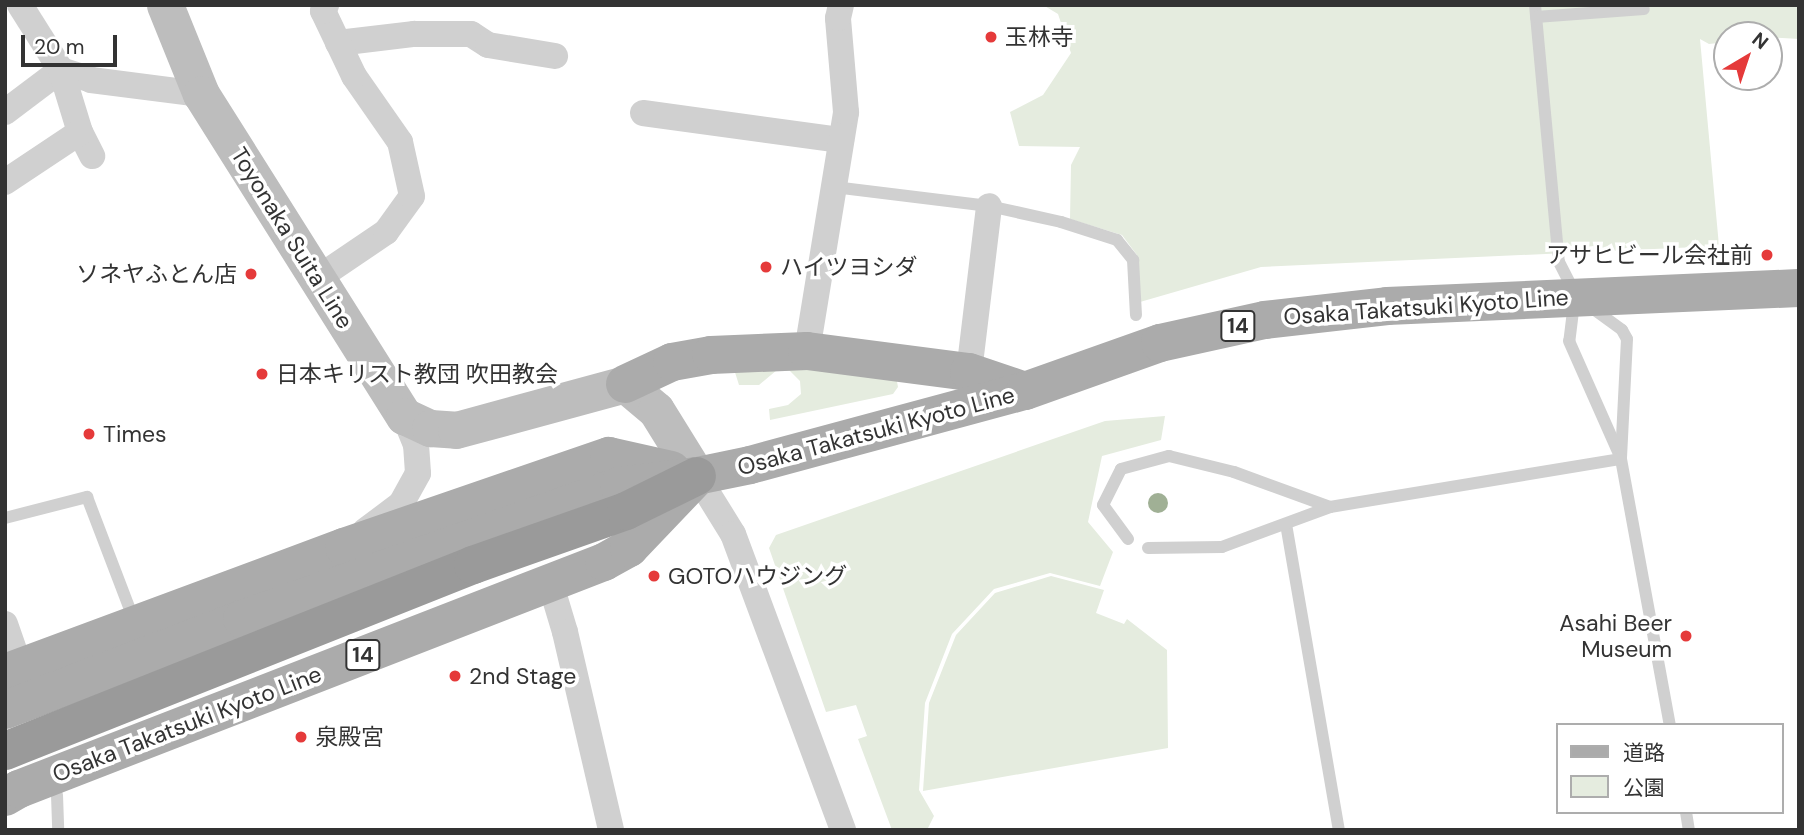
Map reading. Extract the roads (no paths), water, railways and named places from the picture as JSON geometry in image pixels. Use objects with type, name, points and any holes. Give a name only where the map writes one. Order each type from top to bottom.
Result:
[{"type":"highway","points":[[5,751],[473,565],[626,511],[697,476]]},
{"type":"main road","name":"Toyonaka Suita Line","points":[[165,5],[201,94],[404,416]]},
{"type":"main road","name":"Osaka Takatsuki Kyoto Line","points":[[13,670],[344,547],[609,456],[697,476],[750,465],[1025,391],[1160,343],[1265,320],[1387,306],[1799,288]]},
{"type":"main road","points":[[404,416],[430,428],[456,430],[625,384],[672,362],[711,355],[807,351],[970,372],[1025,391]]},
{"type":"main road","points":[[5,710],[242,620],[619,486],[697,476],[656,410],[625,384]]},
{"type":"main road","name":"Osaka Takatsuki Kyoto Line","points":[[5,797],[19,789],[604,562],[629,548],[697,476]]},
{"type":"street","points":[[20,5],[61,70],[79,132],[92,156]]},
{"type":"street","points":[[317,278],[387,232],[412,196],[400,142],[354,76],[323,11],[326,5]]},
{"type":"street","points":[[807,351],[846,112],[838,18],[841,5]]},
{"type":"street","points":[[338,43],[361,38],[414,34],[471,34],[488,44],[555,56]]},
{"type":"street","points":[[61,70],[90,79],[201,94]]},
{"type":"street","points":[[5,111],[61,70]]},
{"type":"street","points":[[643,113],[841,140]]},
{"type":"street","points":[[5,182],[79,132]]},
{"type":"street","points":[[970,372],[989,206]]},
{"type":"street","points":[[344,547],[401,504],[418,474],[416,444],[404,416]]},
{"type":"street","points":[[697,476],[733,534],[843,830]]},
{"type":"street","points":[[550,582],[565,632],[611,830]]},
{"type":"street","points":[[5,624],[13,670]]},
{"type":"lane","points":[[1644,9],[1536,11],[1559,262],[1576,296],[1622,330],[1627,338],[1621,459],[1670,723]]},
{"type":"lane","points":[[834,187],[989,206],[1061,222],[1118,240],[1133,260],[1136,315]]},
{"type":"lane","points":[[1576,296],[1569,341],[1621,459]]},
{"type":"lane","points":[[1128,539],[1103,505],[1121,469],[1169,456],[1234,472],[1330,507]]},
{"type":"lane","points":[[1148,548],[1222,547],[1330,507],[1621,459]]},
{"type":"lane","points":[[5,518],[87,497],[136,624]]},
{"type":"lane","points":[[1286,524],[1339,830]]},
{"type":"lane","points":[[57,795],[58,830]]},
{"type":"place","name":"玉林寺","points":[[991,37]]},
{"type":"place","name":"アサヒビール会社前","points":[[1767,255]]},
{"type":"place","name":"ハイツヨシダ","points":[[766,267]]},
{"type":"place","name":"ソネヤふとん店","points":[[251,274]]},
{"type":"place","name":"日本キリスト教団 吹田教会","points":[[262,374]]},
{"type":"place","name":"Times","points":[[89,434]]},
{"type":"place","name":"GOTOハウジング","points":[[654,576]]},
{"type":"place","name":"Asahi Beer Museum","points":[[1686,636]]},
{"type":"place","name":"2nd Stage","points":[[455,676]]},
{"type":"place","name":"泉殿宮","points":[[301,737]]}]
